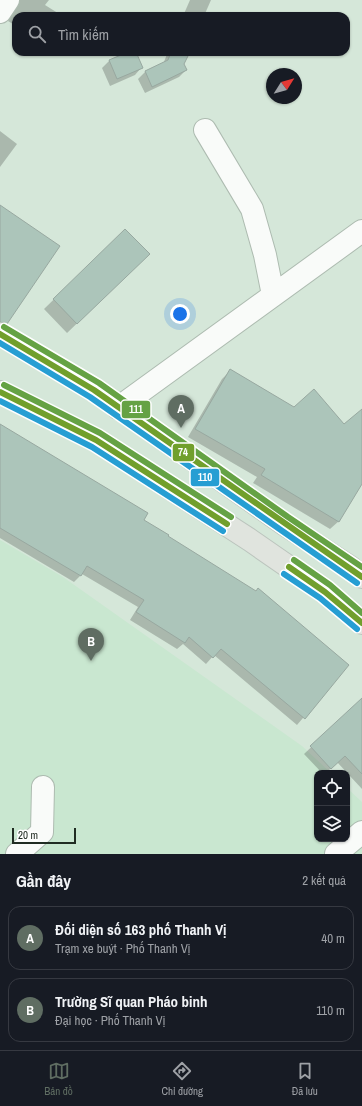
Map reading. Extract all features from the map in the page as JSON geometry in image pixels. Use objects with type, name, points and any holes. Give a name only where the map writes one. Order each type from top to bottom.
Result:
[{"type":"main road","points":[[0,334],[94,390],[284,524],[350,567],[362,577]]},
{"type":"main road","points":[[0,392],[96,440],[250,540],[325,592],[362,623]]},
{"type":"street","points":[[0,12],[8,0]]},
{"type":"street","points":[[205,130],[252,208],[265,255],[273,295]]},
{"type":"street","points":[[118,408],[362,230]]},
{"type":"street","points":[[17,854],[42,832],[43,787]]},
{"type":"street","points":[[336,854],[362,832]]},
{"type":"shaded area","points":[[0,540],[63,577],[302,746],[328,770],[314,770],[314,842],[350,842],[350,791],[362,802],[362,854],[0,854]]},
{"type":"building","points":[[118,56],[138,56],[143,68],[117,79],[109,60]]},
{"type":"building","points":[[170,56],[188,56],[184,64],[187,70],[152,87],[145,71],[168,60]]},
{"type":"building","points":[[0,205],[60,246],[7,324],[0,322]]},
{"type":"building","points":[[125,229],[150,254],[77,324],[53,299]]},
{"type":"building","points":[[230,369],[294,407],[314,389],[344,424],[362,409],[362,484],[339,522],[261,475],[265,469],[195,429]]},
{"type":"building","points":[[0,424],[148,513],[144,520],[169,535],[168,536],[256,591],[258,588],[349,665],[305,719],[221,649],[213,658],[189,637],[185,643],[136,612],[144,600],[87,566],[81,576],[0,528]]},
{"type":"building","points":[[362,698],[362,774],[345,756],[331,769],[310,746]]},
{"type":"transit line","name":"111","points":[[4,327],[99,383],[288,517],[362,567]]},
{"type":"transit line","name":"74","points":[[0,334],[94,390],[362,577]]},
{"type":"transit line","name":"110","points":[[0,343],[90,397],[357,583]]},
{"type":"transit line","name":"111","points":[[4,385],[100,433],[231,517]]},
{"type":"transit line","name":"74","points":[[0,392],[96,440],[227,524]]},
{"type":"transit line","name":"110","points":[[0,401],[92,447],[223,531]]},
{"type":"transit line","name":"111","points":[[294,560],[330,585],[362,613]]},
{"type":"transit line","name":"74","points":[[289,567],[325,592],[362,623]]},
{"type":"transit line","name":"110","points":[[284,574],[320,598],[357,629]]},
{"type":"place","name":"Đối diện số 163 phố Thanh Vị","points":[[181,428]]},
{"type":"place","name":"Trường Sĩ quan Pháo binh","points":[[91,661]]}]
